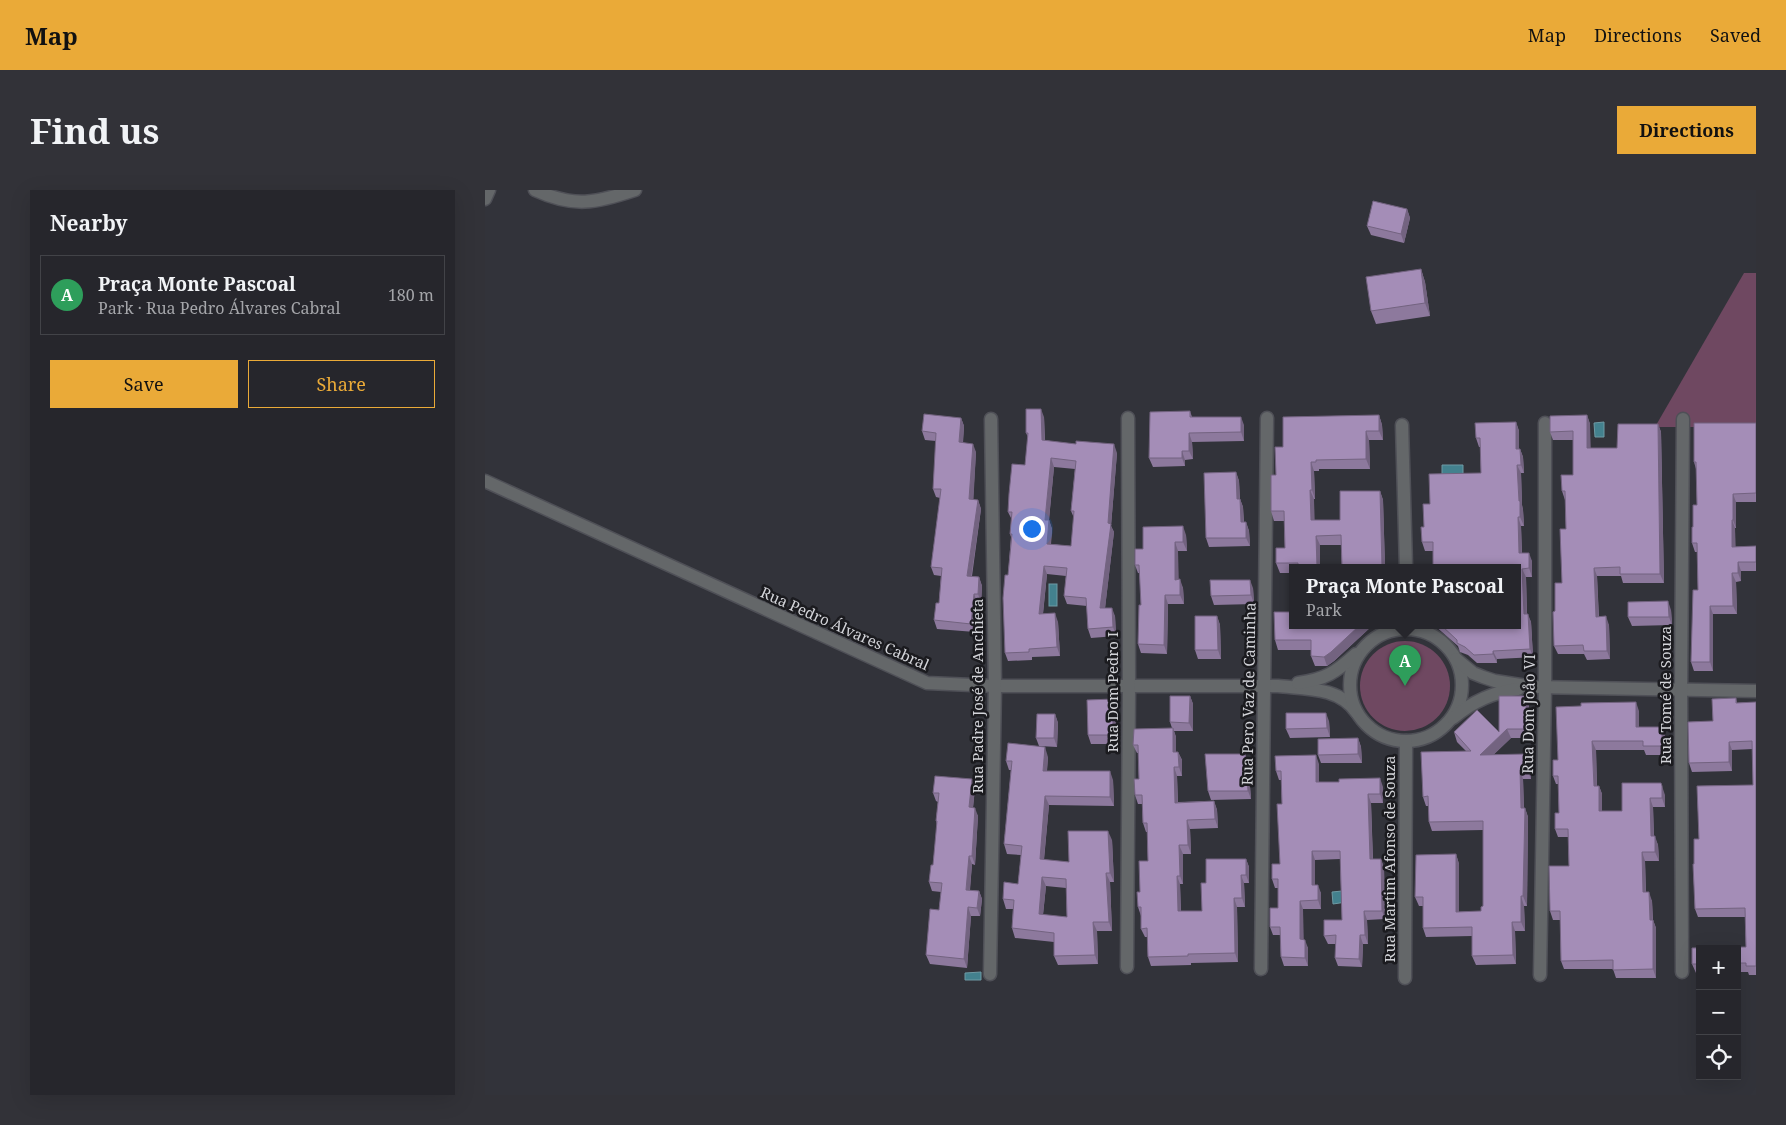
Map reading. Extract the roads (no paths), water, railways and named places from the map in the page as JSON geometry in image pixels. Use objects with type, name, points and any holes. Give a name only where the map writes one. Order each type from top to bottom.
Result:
[{"type":"street","points":[[485,199],[489,190]]},
{"type":"street","points":[[535,190],[560,200],[590,202],[635,190]]},
{"type":"street","name":"Rua Dom Pedro I","points":[[1127,967],[1128,418]]},
{"type":"street","name":"Rua Pero Vaz de Caminha","points":[[1261,969],[1271,686],[1267,418]]},
{"type":"street","name":"Rua Padre José de Anchieta","points":[[990,974],[995,686],[991,419]]},
{"type":"street","name":"Rua Tomé de Souza","points":[[1682,972],[1681,690],[1683,419]]},
{"type":"street","name":"Rua Dom Joåo VI","points":[[1540,974],[1540,688],[1545,423]]},
{"type":"street","points":[[1402,425],[1407,564]]},
{"type":"street","name":"Rua Pedro Álvares Cabral","points":[[485,481],[919,681],[935,685],[995,686],[1271,686],[1335,694],[1352,705],[1357,713]]},
{"type":"street","points":[[1400,629],[1383,634],[1367,644],[1356,660],[1350,676],[1350,693],[1357,713],[1363,722],[1380,735],[1393,740],[1406,741],[1426,738],[1444,727],[1466,707],[1491,694],[1515,689],[1756,691]]},
{"type":"street","points":[[1413,629],[1435,638],[1473,673],[1509,684],[1540,688]]},
{"type":"street","name":"Rua Pedro Álvares Cabral","points":[[1271,686],[1324,678],[1338,670],[1367,644]]},
{"type":"street","points":[[1444,727],[1453,715],[1461,692],[1459,668],[1454,657]]},
{"type":"street","name":"Rua Martim Afonso de Souza","points":[[1405,978],[1406,741]]},
{"type":"water","points":[[1604,422],[1604,437],[1595,437],[1594,423]]},
{"type":"water","points":[[1442,465],[1463,465],[1463,475],[1442,476]]},
{"type":"water","points":[[1049,584],[1057,584],[1057,606],[1049,606]]},
{"type":"water","points":[[1352,890],[1353,901],[1333,904],[1332,892]]},
{"type":"water","points":[[981,972],[981,980],[965,980],[965,973]]},
{"type":"place","name":"Praça Monte Pascoal","points":[[1405,686]]}]
